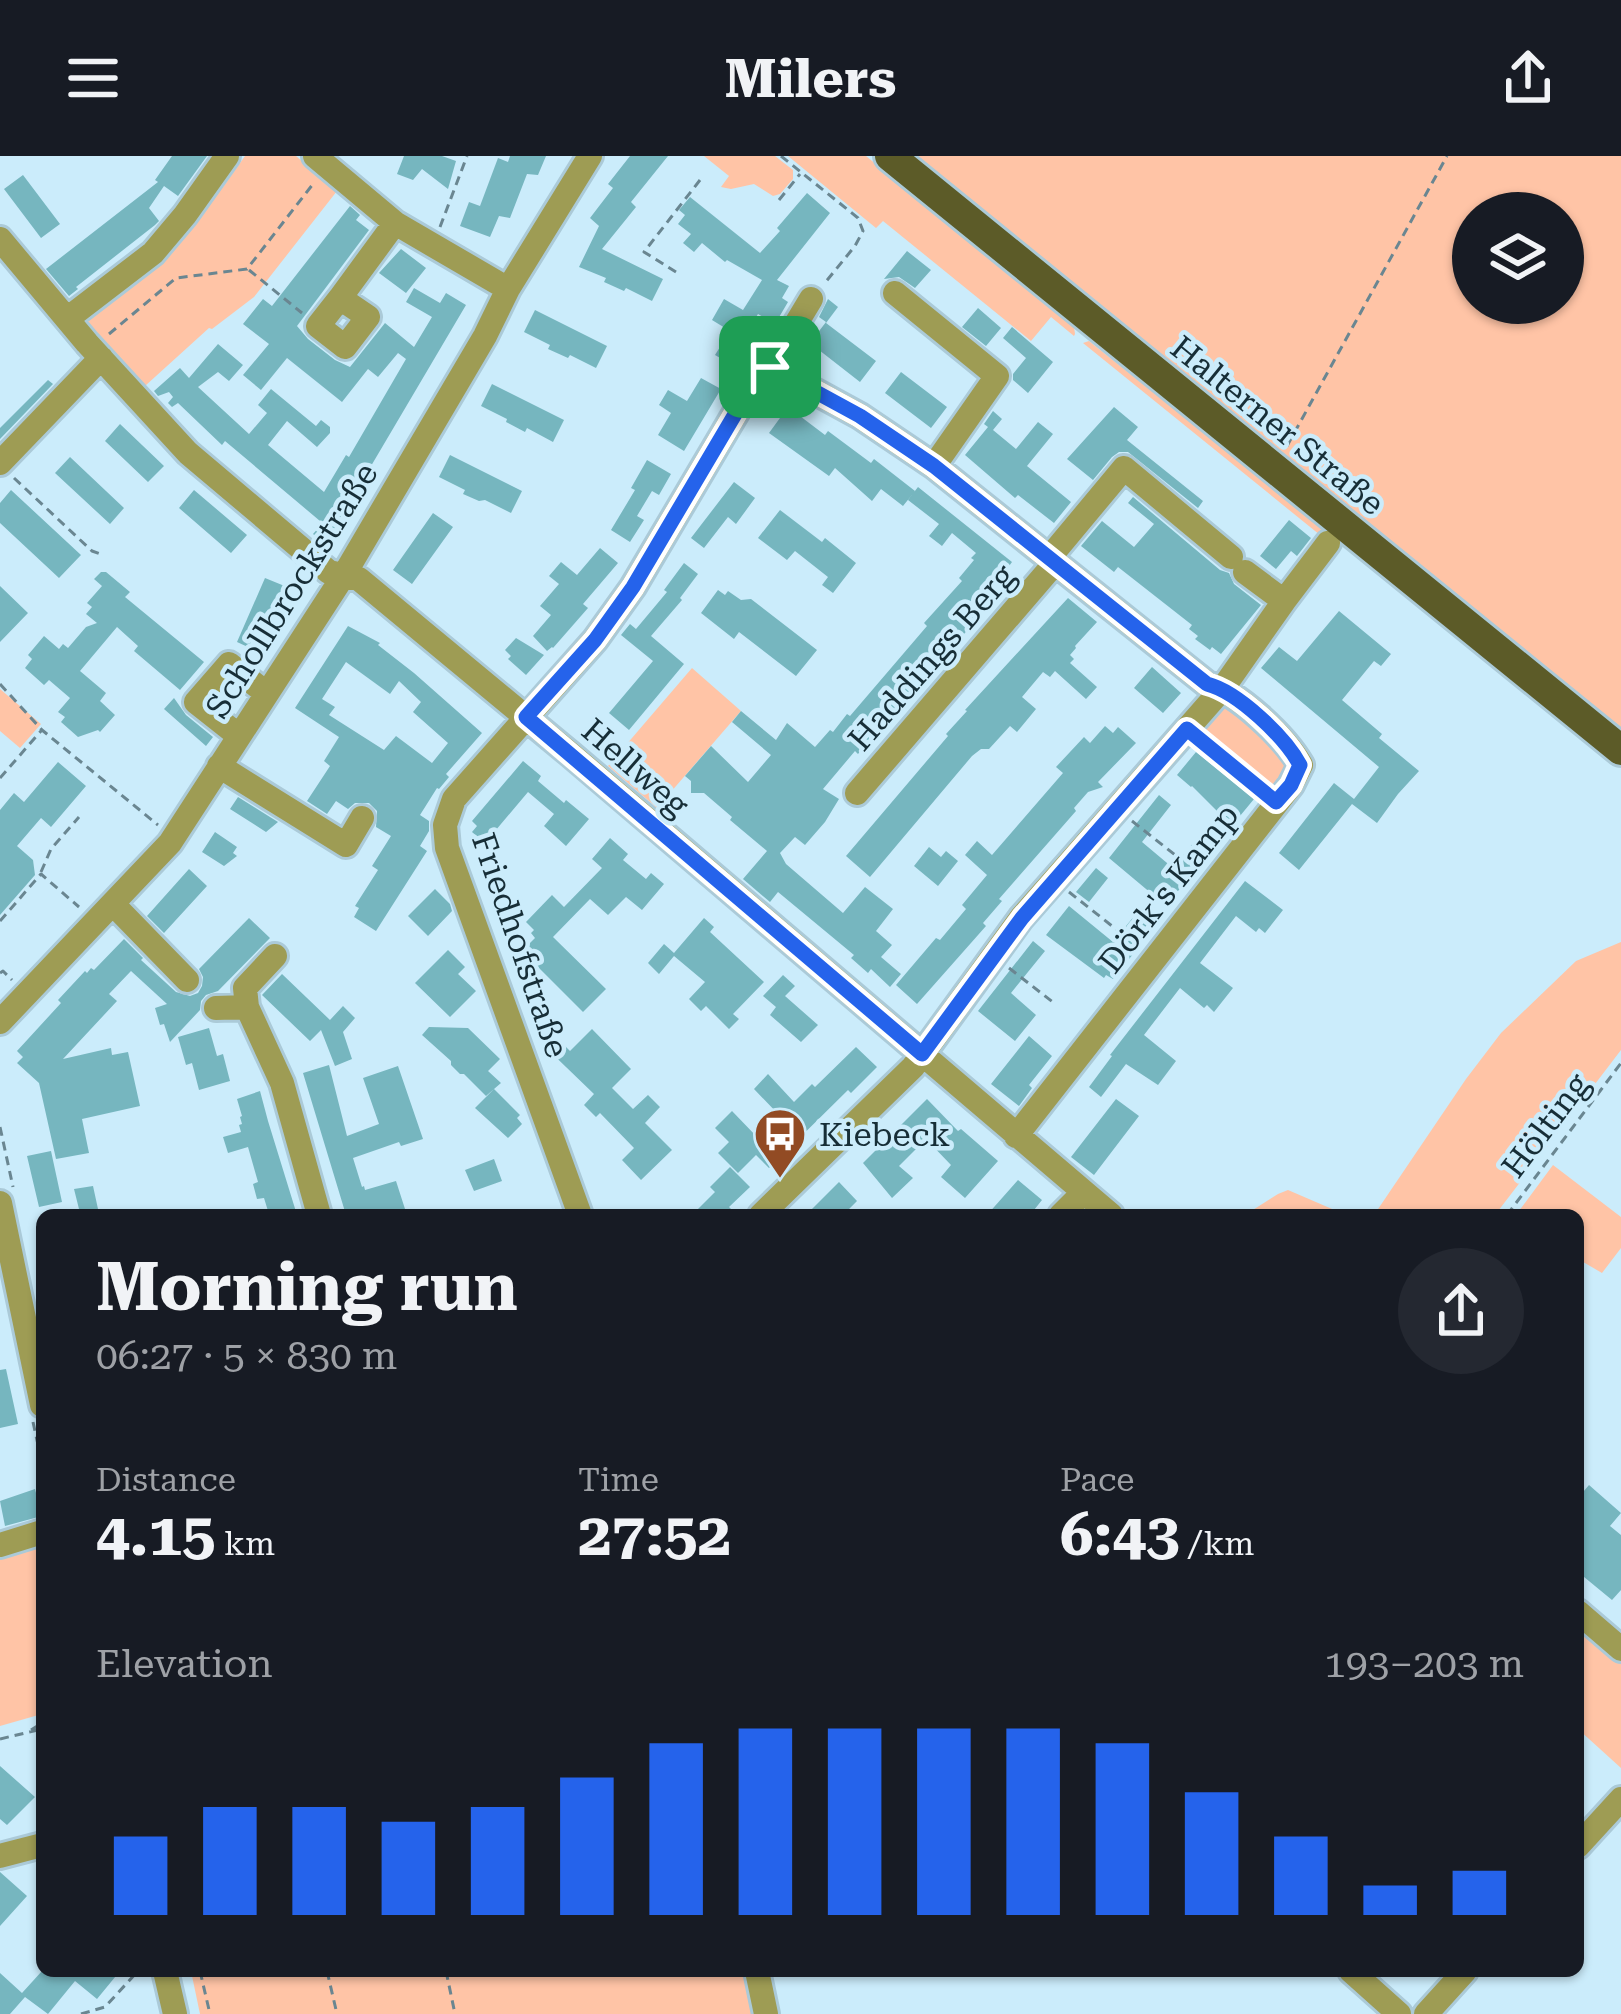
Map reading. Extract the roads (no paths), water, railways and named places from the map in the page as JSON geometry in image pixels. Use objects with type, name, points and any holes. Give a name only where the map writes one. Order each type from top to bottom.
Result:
[{"type":"main road","name":"Halterner Straße","points":[[890,156],[1621,751]]},
{"type":"street","points":[[67,320],[153,253],[226,156]]},
{"type":"street","name":"Schollbrockstraße","points":[[0,1022],[173,838],[344,575],[590,156]]},
{"type":"street","points":[[321,161],[395,223],[508,289]]},
{"type":"street","points":[[318,326],[345,347],[368,317],[340,298],[395,223]]},
{"type":"street","name":"Hellweg","points":[[0,239],[67,320],[103,347],[188,452],[328,572],[359,579],[526,717],[1104,1209]]},
{"type":"street","points":[[895,293],[998,376],[934,466]]},
{"type":"street","points":[[526,717],[595,640],[633,587],[757,377],[770,367],[811,299]]},
{"type":"street","points":[[3,466],[103,347]]},
{"type":"street","name":"Haddings Berg","points":[[770,367],[860,416],[934,466],[1207,684],[1223,688]]},
{"type":"street","points":[[1052,561],[1124,468],[1284,601]]},
{"type":"street","points":[[766,1209],[913,1067],[1053,879],[1223,688],[1328,543]]},
{"type":"street","name":"Haddings Berg","points":[[857,793],[1052,561]]},
{"type":"street","points":[[238,736],[196,702],[229,664],[266,693]]},
{"type":"street","name":"Dörk's Kamp","points":[[1016,1136],[1291,785],[1300,765],[1290,745],[1223,688]]},
{"type":"street","name":"Friedhofstraße","points":[[526,717],[454,800],[445,825],[447,848],[578,1209]]},
{"type":"street","points":[[219,766],[346,845],[362,818]]},
{"type":"street","points":[[113,904],[188,980]]},
{"type":"street","points":[[275,956],[244,988],[282,1083],[317,1209]]},
{"type":"street","points":[[216,1008],[248,1007]]},
{"type":"street","points":[[1067,1209],[1084,1192]]},
{"type":"street","points":[[0,1203],[30,1299],[36,1352]]},
{"type":"street","points":[[0,1545],[36,1534]]},
{"type":"street","points":[[1584,1617],[1621,1648]]},
{"type":"street","points":[[1584,1839],[1621,1798]]},
{"type":"street","points":[[0,1856],[36,1847]]},
{"type":"street","points":[[166,1977],[175,2014]]},
{"type":"street","points":[[758,1977],[766,2014]]},
{"type":"street","points":[[1358,1977],[1399,2014]]},
{"type":"street","points":[[1426,2014],[1460,1977]]},
{"type":"place","name":"Kiebeck","points":[[780,1180]]}]
